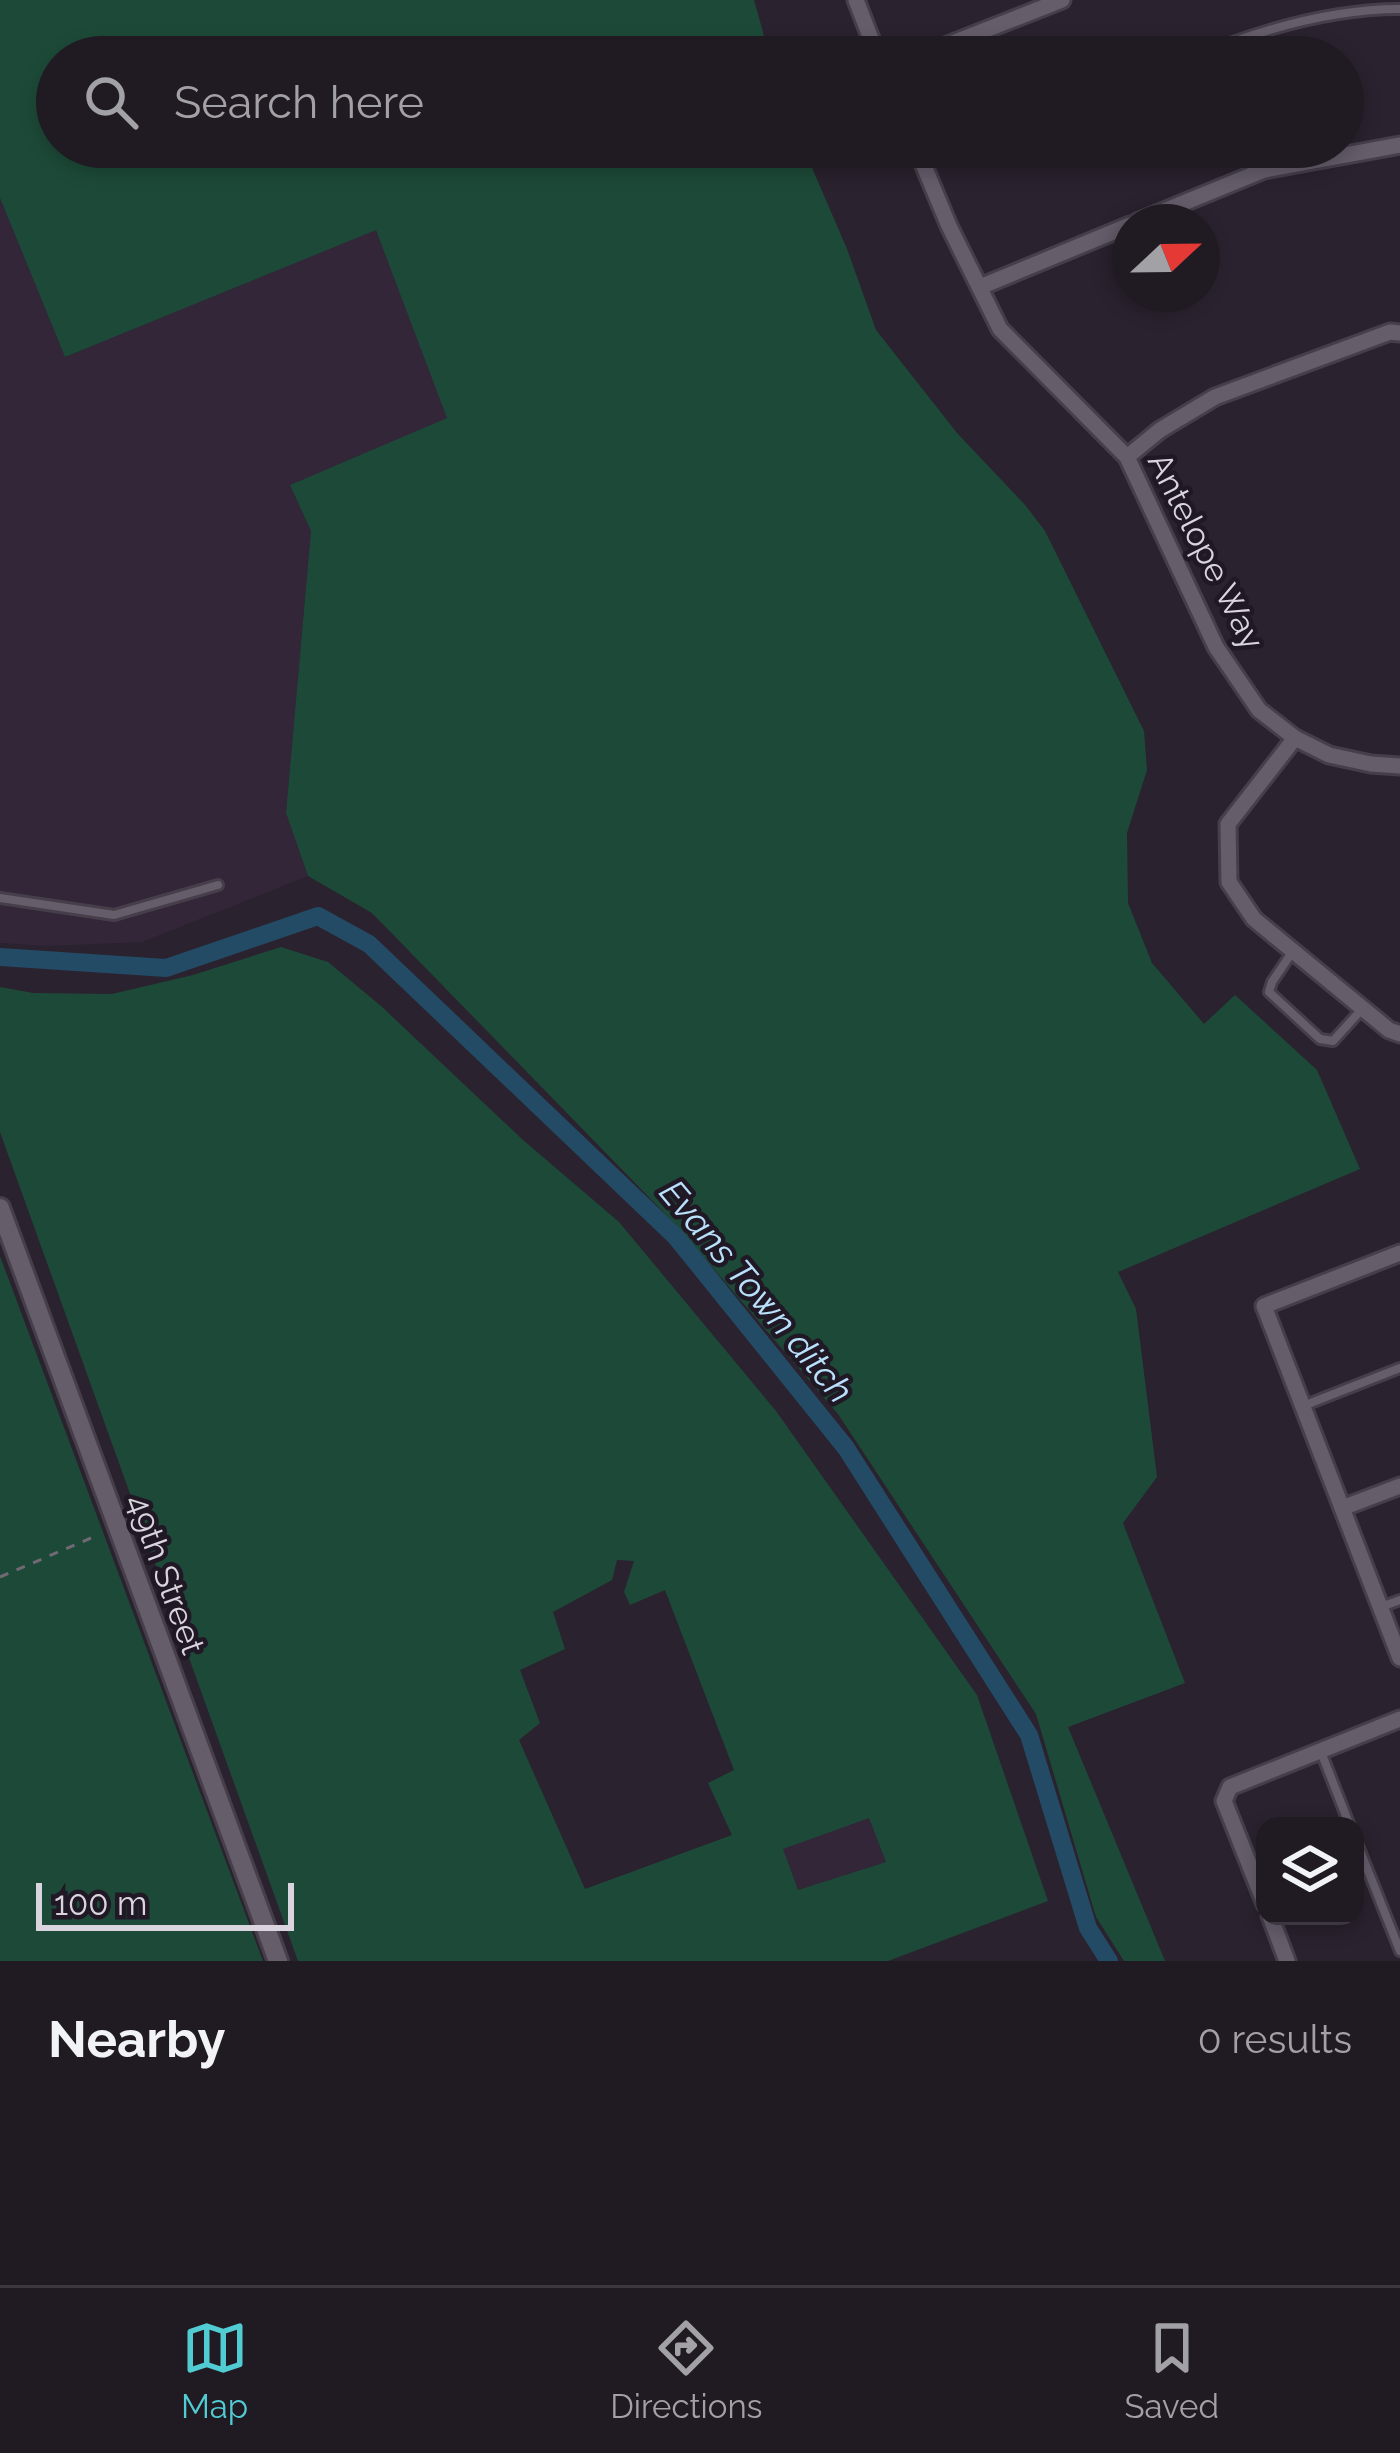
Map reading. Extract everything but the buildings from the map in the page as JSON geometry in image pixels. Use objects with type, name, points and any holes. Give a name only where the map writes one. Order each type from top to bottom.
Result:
[{"type":"street","points":[[856,0],[870,36]]},
{"type":"street","points":[[970,36],[1062,0]]},
{"type":"street","points":[[1364,152],[1400,145]]},
{"type":"street","name":"Antelope Way","points":[[924,168],[1000,329],[1127,457],[1216,647],[1259,710],[1295,738]]},
{"type":"street","points":[[1180,204],[1275,168]]},
{"type":"street","points":[[980,286],[1112,232]]},
{"type":"street","points":[[1127,457],[1160,430],[1216,397],[1322,355],[1390,332],[1400,333]]},
{"type":"street","points":[[1400,766],[1329,755],[1295,738],[1228,824],[1229,882],[1254,919],[1389,1030],[1400,1034]]},
{"type":"street","name":"49th Street","points":[[0,1208],[278,1961]]},
{"type":"street","points":[[1400,1252],[1264,1306],[1400,1658]]},
{"type":"street","points":[[1342,1508],[1400,1486]]},
{"type":"street","points":[[1256,1881],[1224,1801],[1231,1787],[1400,1719]]},
{"type":"street","points":[[1273,1925],[1287,1961]]},
{"type":"lane","points":[[1250,36],[1303,21],[1400,9]]},
{"type":"lane","points":[[0,898],[114,915],[218,885]]},
{"type":"lane","points":[[1293,950],[1269,992],[1320,1039],[1333,1041],[1363,1007]]},
{"type":"lane","points":[[1303,1406],[1400,1368]]},
{"type":"lane","points":[[1381,1607],[1400,1600]]},
{"type":"lane","points":[[1321,1751],[1347,1817]]},
{"type":"lane","points":[[1364,1861],[1400,1952]]},
{"type":"path","points":[[0,1577],[116,1527]]},
{"type":"shaded area","points":[[0,198],[65,357],[376,229],[448,418],[290,485],[311,531],[286,813],[308,876],[142,942],[0,943]]},
{"type":"shaded area","points":[[869,1817],[886,1862],[798,1890],[782,1849]]},
{"type":"green space","points":[[0,0],[754,0],[764,36],[36,36],[36,168],[812,168],[876,330],[957,433],[1045,531],[1144,731],[1147,770],[1127,833],[1128,903],[1152,963],[1204,1024],[1235,995],[1317,1070],[1360,1169],[1118,1272],[1136,1309],[1157,1477],[1123,1523],[1185,1683],[1068,1727],[1165,1961],[1124,1961],[1096,1917],[1036,1714],[838,1414],[677,1226],[372,913],[308,876],[286,813],[311,531],[290,485],[447,418],[376,230],[65,357],[0,198]]},
{"type":"green space","points":[[281,947],[328,962],[619,1222],[776,1411],[977,1695],[1048,1901],[888,1961],[298,1961],[0,1132],[0,987],[33,993],[112,994]],"holes":[[[617,1560],[634,1561],[624,1592],[630,1605],[665,1590],[734,1770],[708,1783],[732,1835],[585,1889],[519,1740],[540,1723],[520,1670],[565,1649],[553,1612],[612,1580]],[[869,1818],[886,1862],[798,1890],[783,1849]]]},
{"type":"green space","points":[[0,1256],[263,1961],[0,1961]]},
{"type":"waterway","name":"Evans Town ditch","points":[[0,957],[166,968],[318,916],[369,944],[676,1237],[846,1448],[1029,1735],[1088,1928],[1109,1961]]}]
